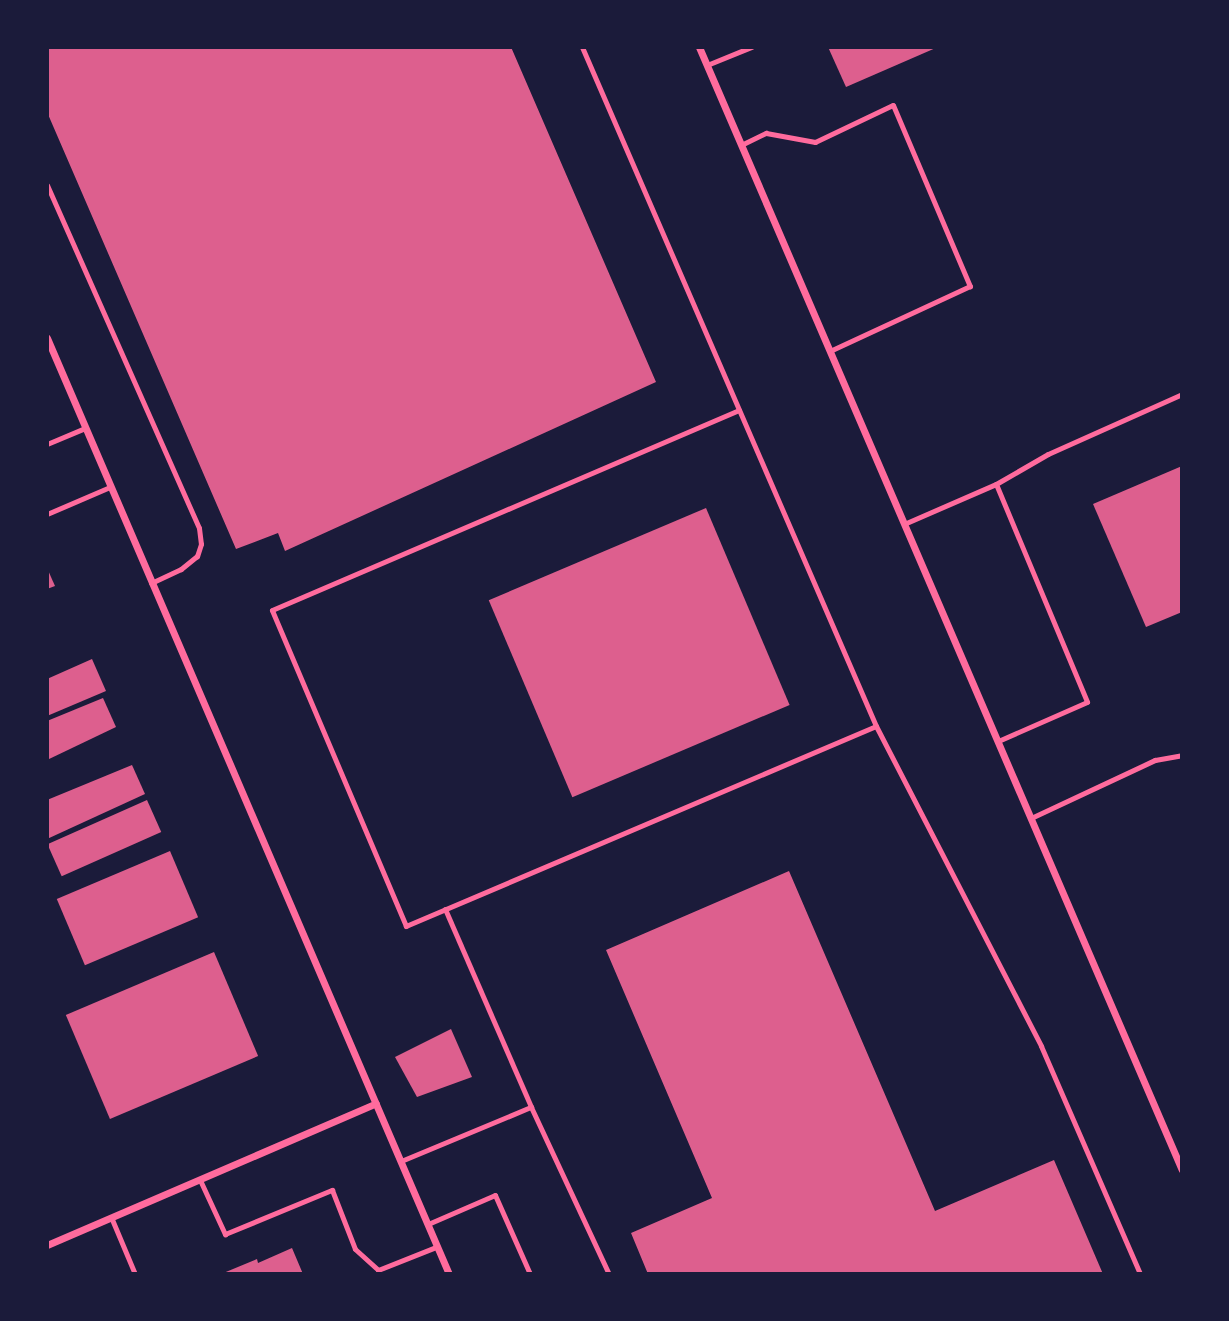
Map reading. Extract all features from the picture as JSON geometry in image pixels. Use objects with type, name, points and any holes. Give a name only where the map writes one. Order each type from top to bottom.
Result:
[{"type":"street","points":[[699,47],[1182,1170]]},
{"type":"street","points":[[47,338],[449,1274]]},
{"type":"street","points":[[47,1245],[376,1103]]},
{"type":"lane","points":[[582,47],[876,726],[1041,1046],[1140,1274]]},
{"type":"lane","points":[[707,65],[751,47]]},
{"type":"lane","points":[[741,145],[766,133],[815,142],[893,105],[970,286],[830,351]]},
{"type":"lane","points":[[47,185],[199,528],[201,544],[197,556],[181,569],[151,583]]},
{"type":"lane","points":[[904,524],[996,484],[1048,454],[1182,394]]},
{"type":"lane","points":[[739,410],[272,610],[406,926],[876,726]]},
{"type":"lane","points":[[47,444],[85,428]]},
{"type":"lane","points":[[996,484],[1087,702],[998,741]]},
{"type":"lane","points":[[47,514],[110,487]]},
{"type":"lane","points":[[1031,818],[1154,760],[1182,755]]},
{"type":"lane","points":[[445,909],[531,1107],[609,1274]]},
{"type":"lane","points":[[401,1161],[531,1107]]},
{"type":"lane","points":[[201,1180],[225,1234],[332,1190],[355,1249],[378,1272],[436,1247]]},
{"type":"lane","points":[[428,1224],[495,1195],[530,1274]]},
{"type":"lane","points":[[111,1217],[135,1274]]},
{"type":"building","points":[[47,47],[511,47],[656,382],[285,551],[278,533],[236,549],[47,112]]},
{"type":"building","points":[[828,47],[938,47],[846,87]]},
{"type":"building","points":[[1182,466],[1182,612],[1146,627],[1093,504]]},
{"type":"building","points":[[706,508],[790,705],[572,797],[489,600]]},
{"type":"building","points":[[47,568],[55,586],[47,589]]},
{"type":"building","points":[[92,659],[106,691],[47,716],[47,679]]},
{"type":"building","points":[[103,698],[116,727],[47,760],[47,721]]},
{"type":"building","points":[[132,765],[145,794],[47,839],[47,800]]},
{"type":"building","points":[[147,800],[161,832],[62,876],[47,844]]},
{"type":"building","points":[[170,851],[198,917],[85,965],[57,899]]},
{"type":"building","points":[[789,871],[935,1211],[1054,1160],[1103,1274],[648,1274],[631,1233],[712,1198],[606,950]]},
{"type":"building","points":[[214,952],[258,1056],[110,1119],[66,1015]]},
{"type":"building","points":[[451,1029],[472,1077],[417,1097],[395,1057]]},
{"type":"building","points":[[292,1248],[303,1274],[221,1274],[257,1259],[258,1263]]}]
